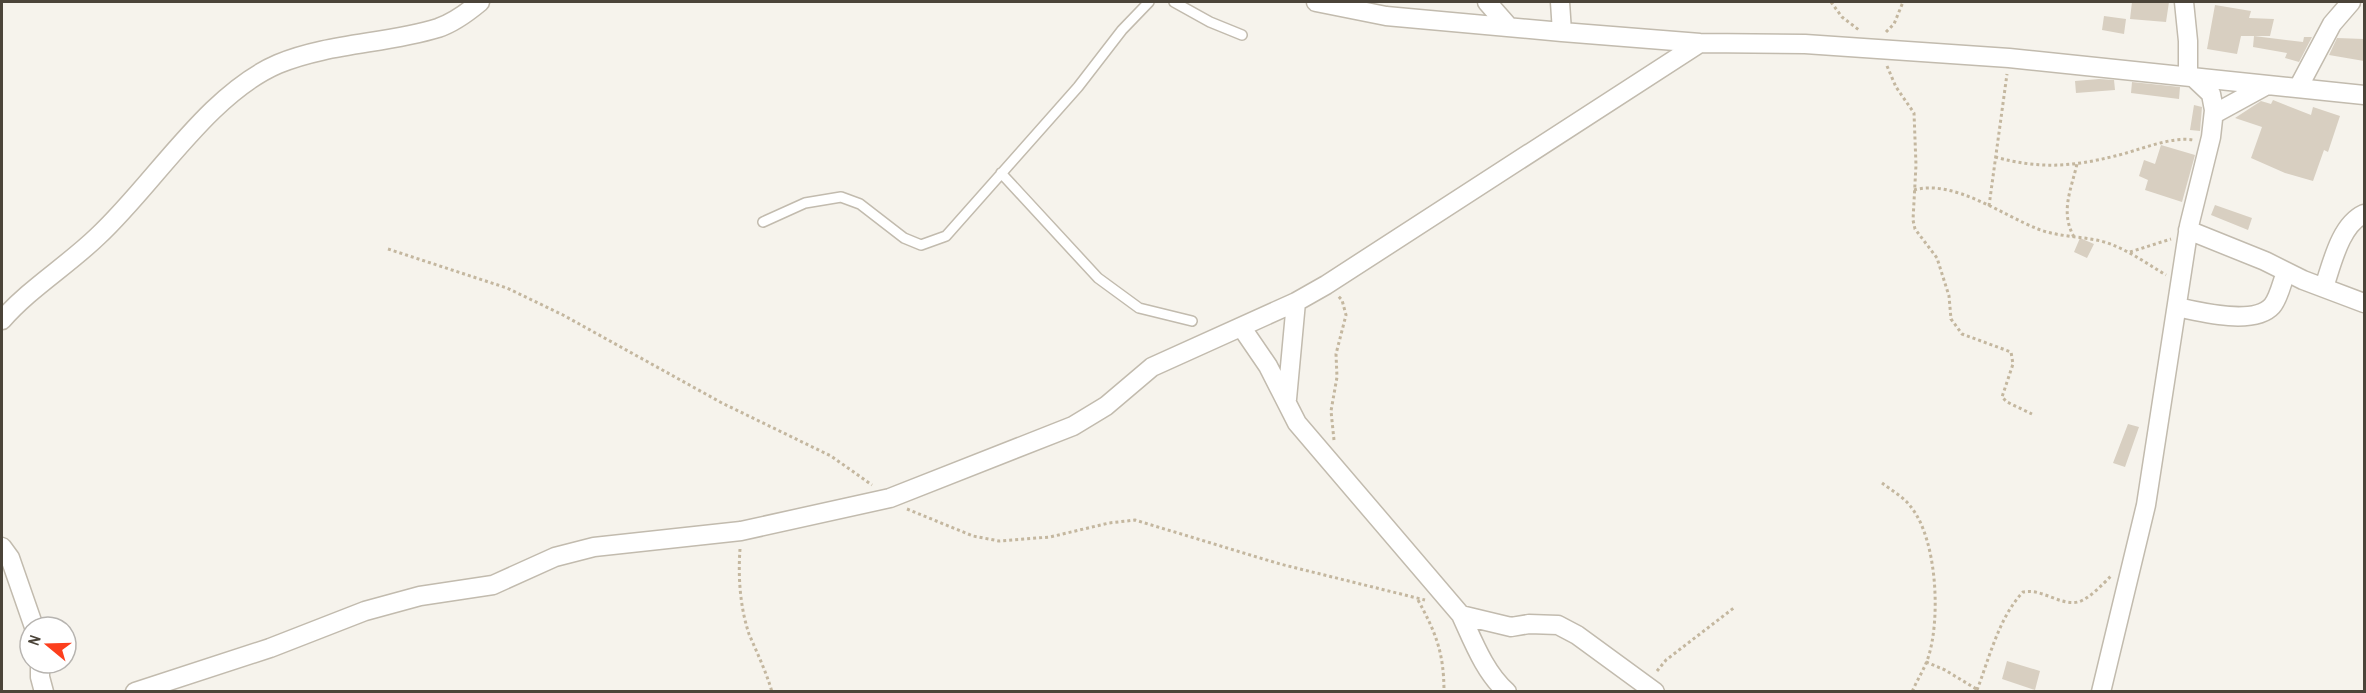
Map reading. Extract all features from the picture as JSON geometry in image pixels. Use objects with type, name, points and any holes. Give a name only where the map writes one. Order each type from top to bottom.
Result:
[{"type":"street","points":[[2,320],[9,300],[98,237],[205,118],[251,79],[278,64],[322,51],[439,27],[466,13],[480,2]]},
{"type":"street","points":[[1316,2],[1386,16],[1700,43],[1876,43],[2364,95]]},
{"type":"street","points":[[1487,2],[1509,27]]},
{"type":"street","points":[[1560,2],[1562,32]]},
{"type":"street","points":[[2101,692],[2146,505],[2187,233],[2209,145],[2214,114],[2211,94],[2191,76],[2184,2]]},
{"type":"street","points":[[2298,88],[2332,24],[2351,2]]},
{"type":"street","points":[[135,692],[270,648],[365,611],[420,596],[493,585],[555,557],[594,547],[741,531],[890,498],[1073,426],[1107,406],[1152,367],[1242,328],[1326,285],[1700,43]]},
{"type":"street","points":[[2214,114],[2267,85]]},
{"type":"street","points":[[2324,287],[2339,246],[2350,226],[2364,214]]},
{"type":"street","points":[[2187,233],[2364,303]]},
{"type":"street","points":[[2177,307],[2209,314],[2241,316],[2265,312],[2273,305],[2286,272]]},
{"type":"street","points":[[1288,403],[1296,302]]},
{"type":"street","points":[[1242,328],[1268,366],[1297,423],[1337,472],[1400,540],[1455,610],[1486,663],[1507,692]]},
{"type":"street","points":[[2,547],[10,558],[30,615]]},
{"type":"street","points":[[1455,610],[1479,622],[1511,627],[1529,624],[1558,625],[1577,635],[1651,688]]},
{"type":"street","points":[[40,675],[44,692]]},
{"type":"lane","points":[[763,222],[805,203],[841,197],[860,204],[904,238],[921,245],[946,236],[1149,2]]},
{"type":"lane","points":[[1174,2],[1191,13],[1242,35]]},
{"type":"lane","points":[[1001,173],[1098,278],[1139,308],[1192,321]]},
{"type":"path","points":[[1831,2],[1842,17],[1867,41],[1876,43]]},
{"type":"path","points":[[1876,43],[1894,24],[1903,2]]},
{"type":"path","points":[[1876,43],[1896,87],[1914,113],[1916,165],[1912,207],[1915,229],[1937,258],[1946,284],[1951,319],[1962,334],[2009,349],[2013,355],[2013,364],[2002,396],[2007,402],[2032,414]]},
{"type":"path","points":[[1989,206],[2008,58]]},
{"type":"path","points":[[1995,157],[2027,165],[2077,163],[2179,139],[2209,145]]},
{"type":"path","points":[[2074,237],[2069,225],[2066,204],[2077,163]]},
{"type":"path","points":[[1914,190],[1931,187],[1941,189],[1989,206],[2038,230],[2098,241],[2130,252],[2180,284]]},
{"type":"path","points":[[2130,252],[2187,233]]},
{"type":"path","points":[[388,249],[507,288],[563,315],[722,403],[831,456],[890,498],[942,524],[973,536],[999,541],[1050,537],[1110,523],[1135,520],[1280,564],[1417,598],[1455,610]]},
{"type":"path","points":[[1326,285],[1342,300],[1346,315],[1336,354],[1337,377],[1331,411],[1337,472]]},
{"type":"path","points":[[1882,483],[1910,505],[1920,521],[1934,585],[1935,623],[1926,662],[1912,692]]},
{"type":"path","points":[[741,531],[738,575],[743,607],[749,633],[765,667],[772,692]]},
{"type":"path","points":[[1926,662],[1945,670],[1978,691],[1995,642],[2016,600],[2023,592],[2038,592],[2069,602],[2079,602],[2119,569]]},
{"type":"path","points":[[1417,598],[1437,634],[1444,692]]},
{"type":"path","points":[[1651,688],[1666,660],[1735,607]]},
{"type":"building","points":[[2132,2],[2169,2],[2166,22],[2130,19]]},
{"type":"building","points":[[2215,5],[2251,11],[2249,18],[2274,19],[2270,36],[2241,36],[2237,54],[2207,49]]},
{"type":"building","points":[[2104,16],[2126,19],[2124,34],[2102,30]]},
{"type":"building","points":[[2254,36],[2303,42],[2304,37],[2312,37],[2299,62],[2285,58],[2287,53],[2253,47]]},
{"type":"building","points":[[2337,38],[2364,39],[2364,61],[2329,55]]},
{"type":"building","points":[[2114,80],[2115,90],[2076,93],[2075,81]]},
{"type":"building","points":[[2132,82],[2180,87],[2179,99],[2131,93]]},
{"type":"building","points":[[2273,100],[2311,115],[2313,107],[2340,116],[2328,152],[2324,150],[2313,181],[2285,173],[2251,158],[2262,127],[2235,118],[2261,101],[2271,104]]},
{"type":"building","points":[[2194,105],[2202,107],[2200,131],[2190,130]]},
{"type":"building","points":[[2161,145],[2195,155],[2182,202],[2145,190],[2148,180],[2139,176],[2144,160],[2155,164]]},
{"type":"building","points":[[2215,205],[2252,218],[2248,230],[2211,215]]},
{"type":"building","points":[[2080,238],[2094,244],[2087,258],[2074,252]]},
{"type":"building","points":[[2128,424],[2139,427],[2125,467],[2113,463]]},
{"type":"building","points":[[2007,661],[2040,671],[2035,690],[2002,679]]}]
